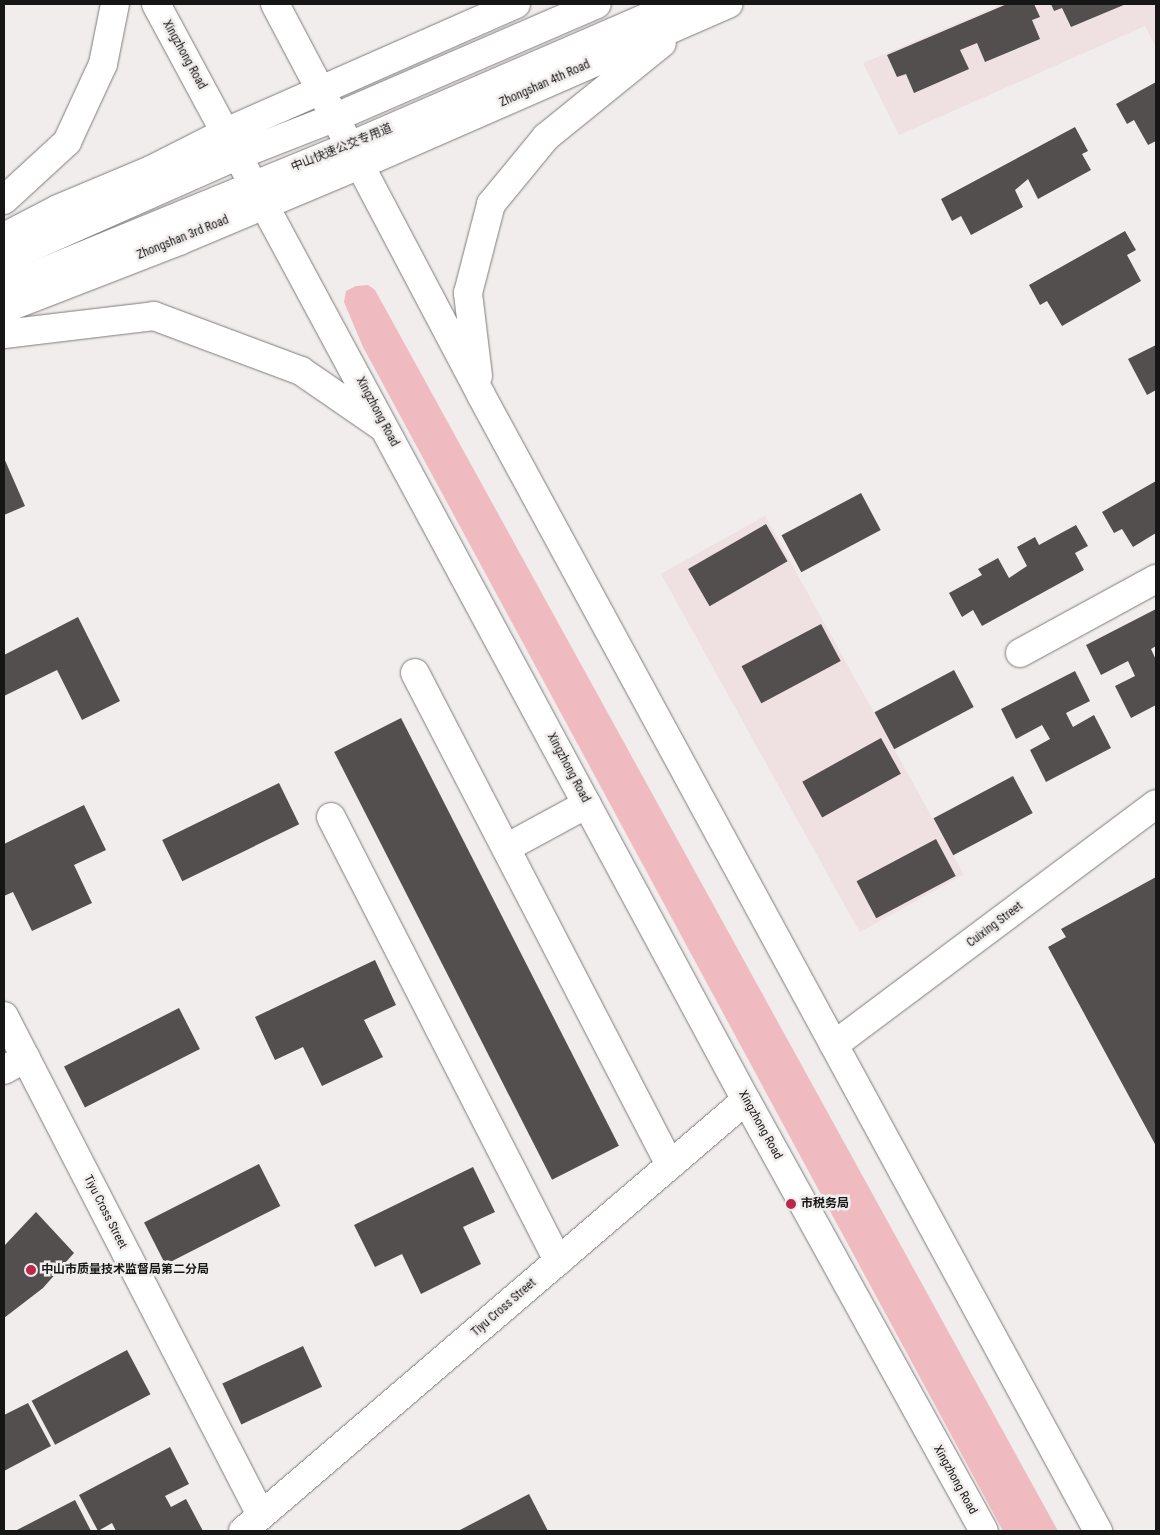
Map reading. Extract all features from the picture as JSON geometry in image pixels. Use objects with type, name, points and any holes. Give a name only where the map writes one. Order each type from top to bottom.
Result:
[{"type":"main road","points":[[4,200],[67,142],[103,64],[115,4]]},
{"type":"main road","name":"Xingzhong Road","points":[[156,4],[261,194],[746,1100],[984,1531]]},
{"type":"main road","points":[[275,4],[357,155],[480,395],[1098,1531]]},
{"type":"main road","points":[[4,259],[233,143],[322,90],[516,4]]},
{"type":"main road","points":[[4,237],[58,209],[151,170],[233,143],[336,117],[597,4]]},
{"type":"main road","name":"Zhongshan 4th Road","points":[[357,155],[683,13],[729,4]]},
{"type":"main road","points":[[480,395],[468,293],[490,204],[546,137],[683,13]]},
{"type":"main road","name":"Zhongshan 3rd Road","points":[[4,309],[261,194],[357,155]]},
{"type":"main road","points":[[4,288],[261,194]]},
{"type":"main road","points":[[4,334],[154,316],[301,371],[386,430]]},
{"type":"main road","points":[[1020,652],[1156,579]]},
{"type":"main road","points":[[415,673],[670,1165]]},
{"type":"main road","points":[[506,848],[587,804]]},
{"type":"main road","name":"Cuixing Street","points":[[834,1045],[1156,804]]},
{"type":"main road","points":[[331,817],[558,1261]]},
{"type":"main road","name":"Tiyu Cross Street","points":[[4,1016],[15,1064],[252,1523],[746,1100]]},
{"type":"shaded area","points":[[1003,4],[1156,4],[1156,48],[1145,26],[899,135],[863,63]]},
{"type":"shaded area","points":[[368,285],[375,290],[1058,1531],[1003,1531],[363,347],[344,302],[346,291],[356,286]]},
{"type":"shaded area","points":[[765,516],[964,875],[860,932],[661,574]]},
{"type":"building","points":[[1007,4],[1034,4],[1040,17],[1032,20],[1040,39],[985,62],[977,43],[960,50],[969,69],[914,93],[906,74],[897,77],[887,55]]},
{"type":"building","points":[[1051,4],[1126,4],[1071,27],[1062,8],[1054,11]]},
{"type":"building","points":[[1156,82],[1156,141],[1148,145],[1134,120],[1127,124],[1116,104]]},
{"type":"building","points":[[1075,127],[1088,151],[1082,154],[1091,170],[1038,199],[1028,179],[1015,190],[1023,207],[971,235],[961,216],[952,221],[941,199]]},
{"type":"building","points":[[1125,231],[1136,250],[1127,255],[1141,281],[1062,326],[1047,301],[1040,305],[1029,285]]},
{"type":"building","points":[[1156,345],[1156,390],[1147,395],[1128,359]]},
{"type":"building","points":[[4,458],[25,506],[4,515]]},
{"type":"building","points":[[1156,481],[1156,533],[1133,547],[1122,529],[1114,533],[1102,512]]},
{"type":"building","points":[[861,493],[881,530],[801,572],[782,535]]},
{"type":"building","points":[[766,524],[788,561],[710,606],[688,569]]},
{"type":"building","points":[[1076,525],[1088,546],[1075,553],[1084,570],[982,626],[973,610],[962,617],[949,593],[982,575],[978,569],[998,558],[1009,578],[1027,566],[1017,547],[1035,537],[1039,545]]},
{"type":"building","points":[[1156,609],[1156,646],[1151,649],[1156,660],[1156,705],[1131,718],[1115,686],[1135,676],[1128,661],[1101,675],[1086,645]]},
{"type":"building","points":[[78,617],[120,701],[82,720],[57,670],[4,696],[4,655]]},
{"type":"building","points":[[821,624],[841,661],[761,703],[742,666]]},
{"type":"building","points":[[954,670],[974,707],[894,749],[875,712]]},
{"type":"building","points":[[1075,671],[1090,701],[1066,713],[1073,727],[1094,715],[1111,748],[1046,782],[1030,750],[1050,739],[1042,725],[1016,739],[1001,709]]},
{"type":"building","points":[[401,718],[619,1146],[552,1180],[334,752]]},
{"type":"building","points":[[881,738],[901,774],[822,817],[802,782]]},
{"type":"building","points":[[1013,776],[1033,813],[953,855],[934,818]]},
{"type":"building","points":[[279,783],[299,824],[182,881],[162,840]]},
{"type":"building","points":[[84,805],[106,850],[74,865],[92,903],[32,931],[13,892],[4,896],[4,844]]},
{"type":"building","points":[[936,839],[956,876],[876,918],[857,881]]},
{"type":"building","points":[[1156,877],[1156,1146],[1048,947],[1066,937],[1061,929]]},
{"type":"building","points":[[375,960],[396,1005],[364,1020],[383,1057],[322,1086],[303,1047],[275,1060],[255,1017]]},
{"type":"building","points":[[179,1008],[200,1049],[85,1108],[64,1067]]},
{"type":"building","points":[[259,1164],[280,1206],[165,1264],[144,1223]]},
{"type":"building","points":[[473,1167],[495,1212],[463,1227],[481,1264],[421,1294],[402,1254],[375,1267],[354,1225]]},
{"type":"building","name":"中山市质量技术监督局第二分局","points":[[36,1212],[74,1253],[43,1288],[4,1318],[4,1246]]},
{"type":"building","points":[[303,1346],[322,1387],[241,1424],[222,1384]]},
{"type":"building","points":[[127,1350],[150,1394],[55,1445],[32,1401]]},
{"type":"building","points":[[28,1403],[51,1446],[4,1471],[4,1415]]},
{"type":"building","points":[[170,1447],[189,1484],[165,1496],[171,1507],[186,1499],[203,1531],[116,1531],[112,1523],[98,1531],[79,1495]]},
{"type":"building","points":[[529,1494],[548,1531],[458,1531]]},
{"type":"building","points":[[75,1500],[91,1531],[15,1531]]},
{"type":"place","name":"市税务局","points":[[791,1204]]},
{"type":"place","name":"中山市质量技术监督局第二分局","points":[[31,1270]]}]
